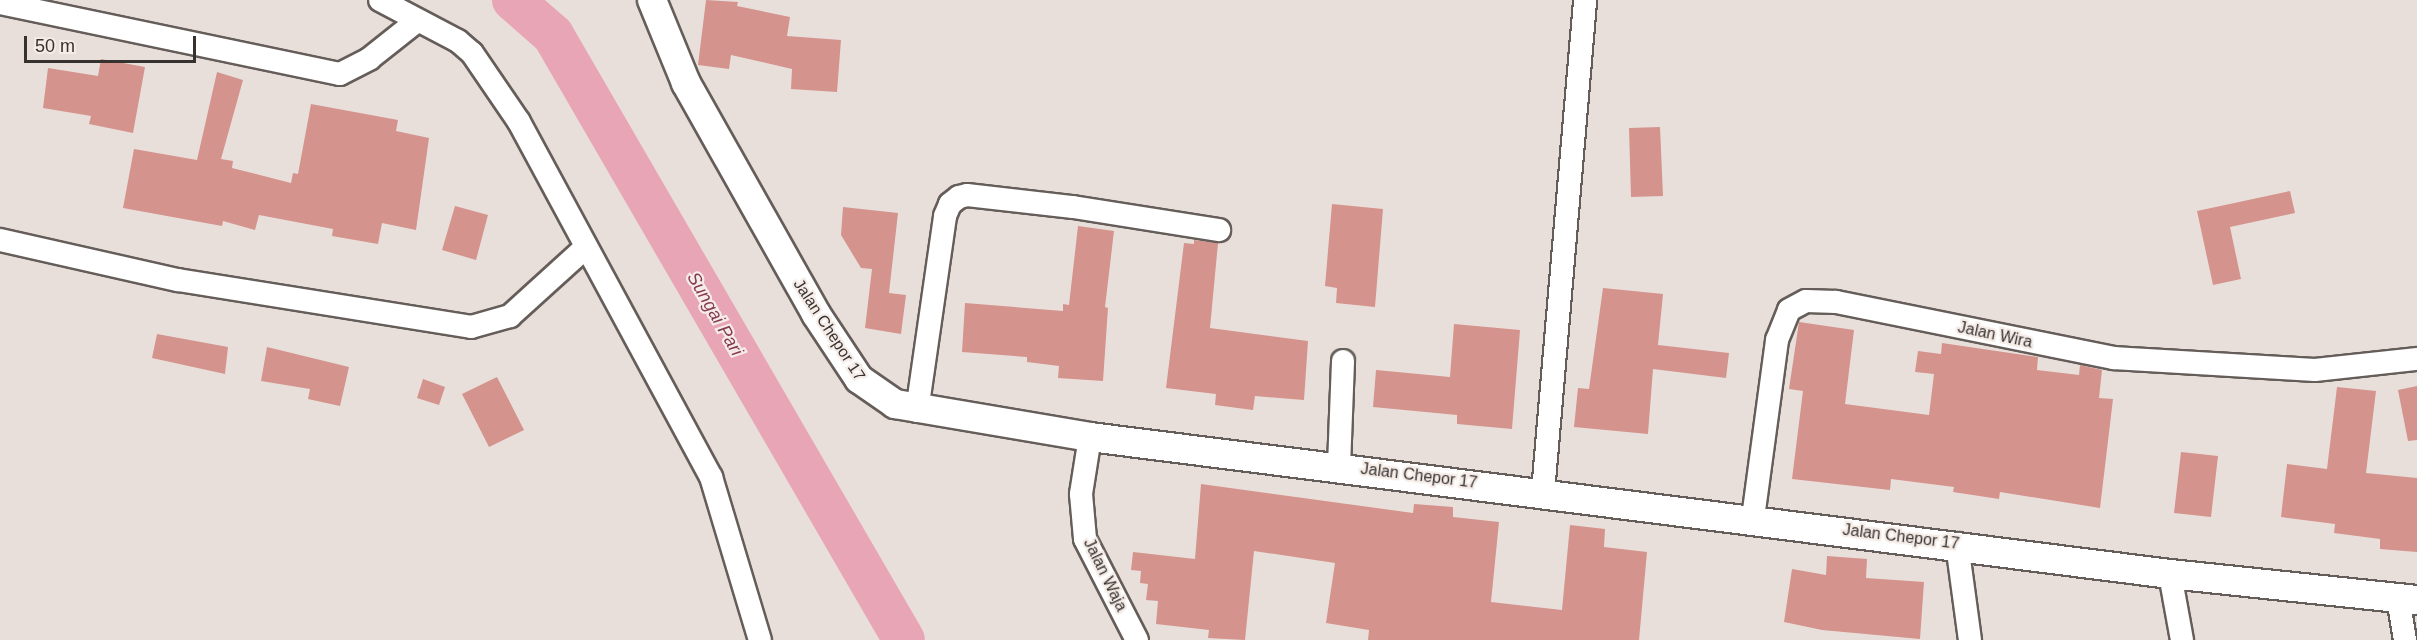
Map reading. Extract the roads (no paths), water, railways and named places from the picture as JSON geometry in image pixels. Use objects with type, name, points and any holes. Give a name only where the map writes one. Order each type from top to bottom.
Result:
[{"type":"street","points":[[380,0],[458,42],[484,67],[519,122],[585,248],[711,477],[760,640]]},
{"type":"street","name":"Jalan Chepor 17","points":[[652,0],[686,83],[816,314],[859,380],[895,404],[917,411],[1090,437],[1753,518],[2170,574],[2407,599]]},
{"type":"street","points":[[1544,492],[1585,0]]},
{"type":"street","points":[[0,3],[340,74],[369,59],[417,21]]},
{"type":"street","points":[[917,411],[945,216],[950,204],[958,197],[967,195],[1073,207],[1219,230]]},
{"type":"street","points":[[0,240],[178,280],[471,327],[510,316],[585,248]]},
{"type":"street","name":"Jalan Wira","points":[[1753,518],[1776,340],[1789,309],[1806,301],[1836,302],[2113,358],[2314,370],[2417,359]]},
{"type":"street","points":[[1339,466],[1343,362]]},
{"type":"street","name":"Jalan Waja","points":[[1090,437],[1081,494],[1086,539],[1137,640]]},
{"type":"street","points":[[1957,544],[1970,640]]},
{"type":"street","points":[[2170,574],[2182,640]]},
{"type":"street","points":[[2405,640],[2407,599]]},
{"type":"waterway","name":"Sungai Pari","points":[[513,0],[553,35],[904,640]]}]
